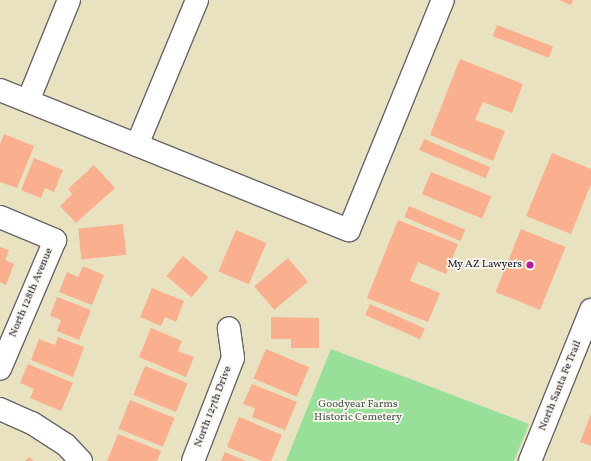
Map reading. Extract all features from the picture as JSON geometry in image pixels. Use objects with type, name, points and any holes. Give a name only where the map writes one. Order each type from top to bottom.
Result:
[{"type":"street","points":[[28,101],[69,0]]},
{"type":"street","points":[[137,145],[197,0]]},
{"type":"street","points":[[0,90],[349,230],[443,0]]},
{"type":"street","name":"North 128th Avenue","points":[[0,217],[55,240],[0,368]]},
{"type":"street","name":"North Santa Fe Trail","points":[[530,461],[583,354],[591,310]]},
{"type":"street","name":"North 127th Drive","points":[[193,461],[233,358],[229,328]]},
{"type":"street","points":[[0,409],[38,427],[66,445],[80,461]]},
{"type":"green space","name":"Goodyear Farms Historic Cemetery","points":[[331,349],[529,424],[514,461],[286,461]]},
{"type":"building","points":[[559,0],[573,0],[571,5]]},
{"type":"building","points":[[497,25],[553,47],[549,58],[493,36]]},
{"type":"building","points":[[460,59],[523,84],[512,113],[483,102],[475,120],[505,131],[493,161],[430,135]]},
{"type":"building","points":[[4,134],[34,146],[17,188],[0,182],[0,144]]},
{"type":"building","points":[[424,139],[490,167],[486,178],[419,150]]},
{"type":"building","points":[[552,153],[591,169],[591,184],[571,234],[526,216]]},
{"type":"building","points":[[34,158],[63,170],[54,192],[45,188],[41,198],[21,190]]},
{"type":"building","points":[[94,165],[115,188],[76,223],[60,206],[72,194],[68,189]]},
{"type":"building","points":[[431,172],[491,196],[482,219],[422,194]]},
{"type":"building","points":[[409,206],[465,230],[460,241],[404,217]]},
{"type":"building","points":[[398,220],[458,244],[446,274],[418,262],[410,281],[440,293],[428,322],[367,298]]},
{"type":"building","points":[[123,224],[126,255],[81,260],[78,229]]},
{"type":"building","points":[[521,229],[566,247],[540,310],[496,292]]},
{"type":"building","points":[[236,230],[266,243],[249,284],[218,271]]},
{"type":"building","points":[[0,247],[9,250],[5,260],[14,264],[6,285],[0,282]]},
{"type":"building","points":[[183,256],[208,277],[192,297],[166,276]]},
{"type":"building","points":[[288,258],[308,282],[274,310],[254,286]]},
{"type":"building","points":[[83,266],[104,275],[92,305],[59,292],[67,272],[78,277]]},
{"type":"building","points":[[152,288],[184,301],[176,322],[165,317],[161,326],[140,317]]},
{"type":"building","points":[[57,297],[91,310],[79,340],[57,331],[61,320],[50,316]]},
{"type":"building","points":[[370,304],[425,328],[420,339],[365,315]]},
{"type":"building","points":[[271,317],[319,318],[319,348],[291,348],[291,339],[271,339]]},
{"type":"building","points":[[151,328],[182,341],[178,351],[194,357],[186,377],[139,357]]},
{"type":"building","points":[[58,337],[84,347],[73,377],[31,360],[39,339],[55,345]]},
{"type":"building","points":[[266,349],[309,367],[297,397],[253,378]]},
{"type":"building","points":[[28,364],[73,383],[61,411],[30,398],[34,389],[20,383]]},
{"type":"building","points":[[145,366],[188,383],[176,412],[133,395]]},
{"type":"building","points":[[252,384],[297,402],[285,430],[252,417],[255,408],[243,404]]},
{"type":"building","points":[[130,400],[175,418],[163,447],[118,429]]},
{"type":"building","points":[[591,414],[591,446],[580,442]]},
{"type":"building","points":[[239,417],[282,435],[271,461],[262,461],[227,447]]},
{"type":"building","points":[[118,434],[161,451],[157,461],[107,461]]},
{"type":"building","points":[[225,452],[246,461],[221,461]]},
{"type":"building","points":[[29,457],[34,461],[25,461]]},
{"type":"place","name":"My AZ Lawyers","points":[[530,265]]}]
